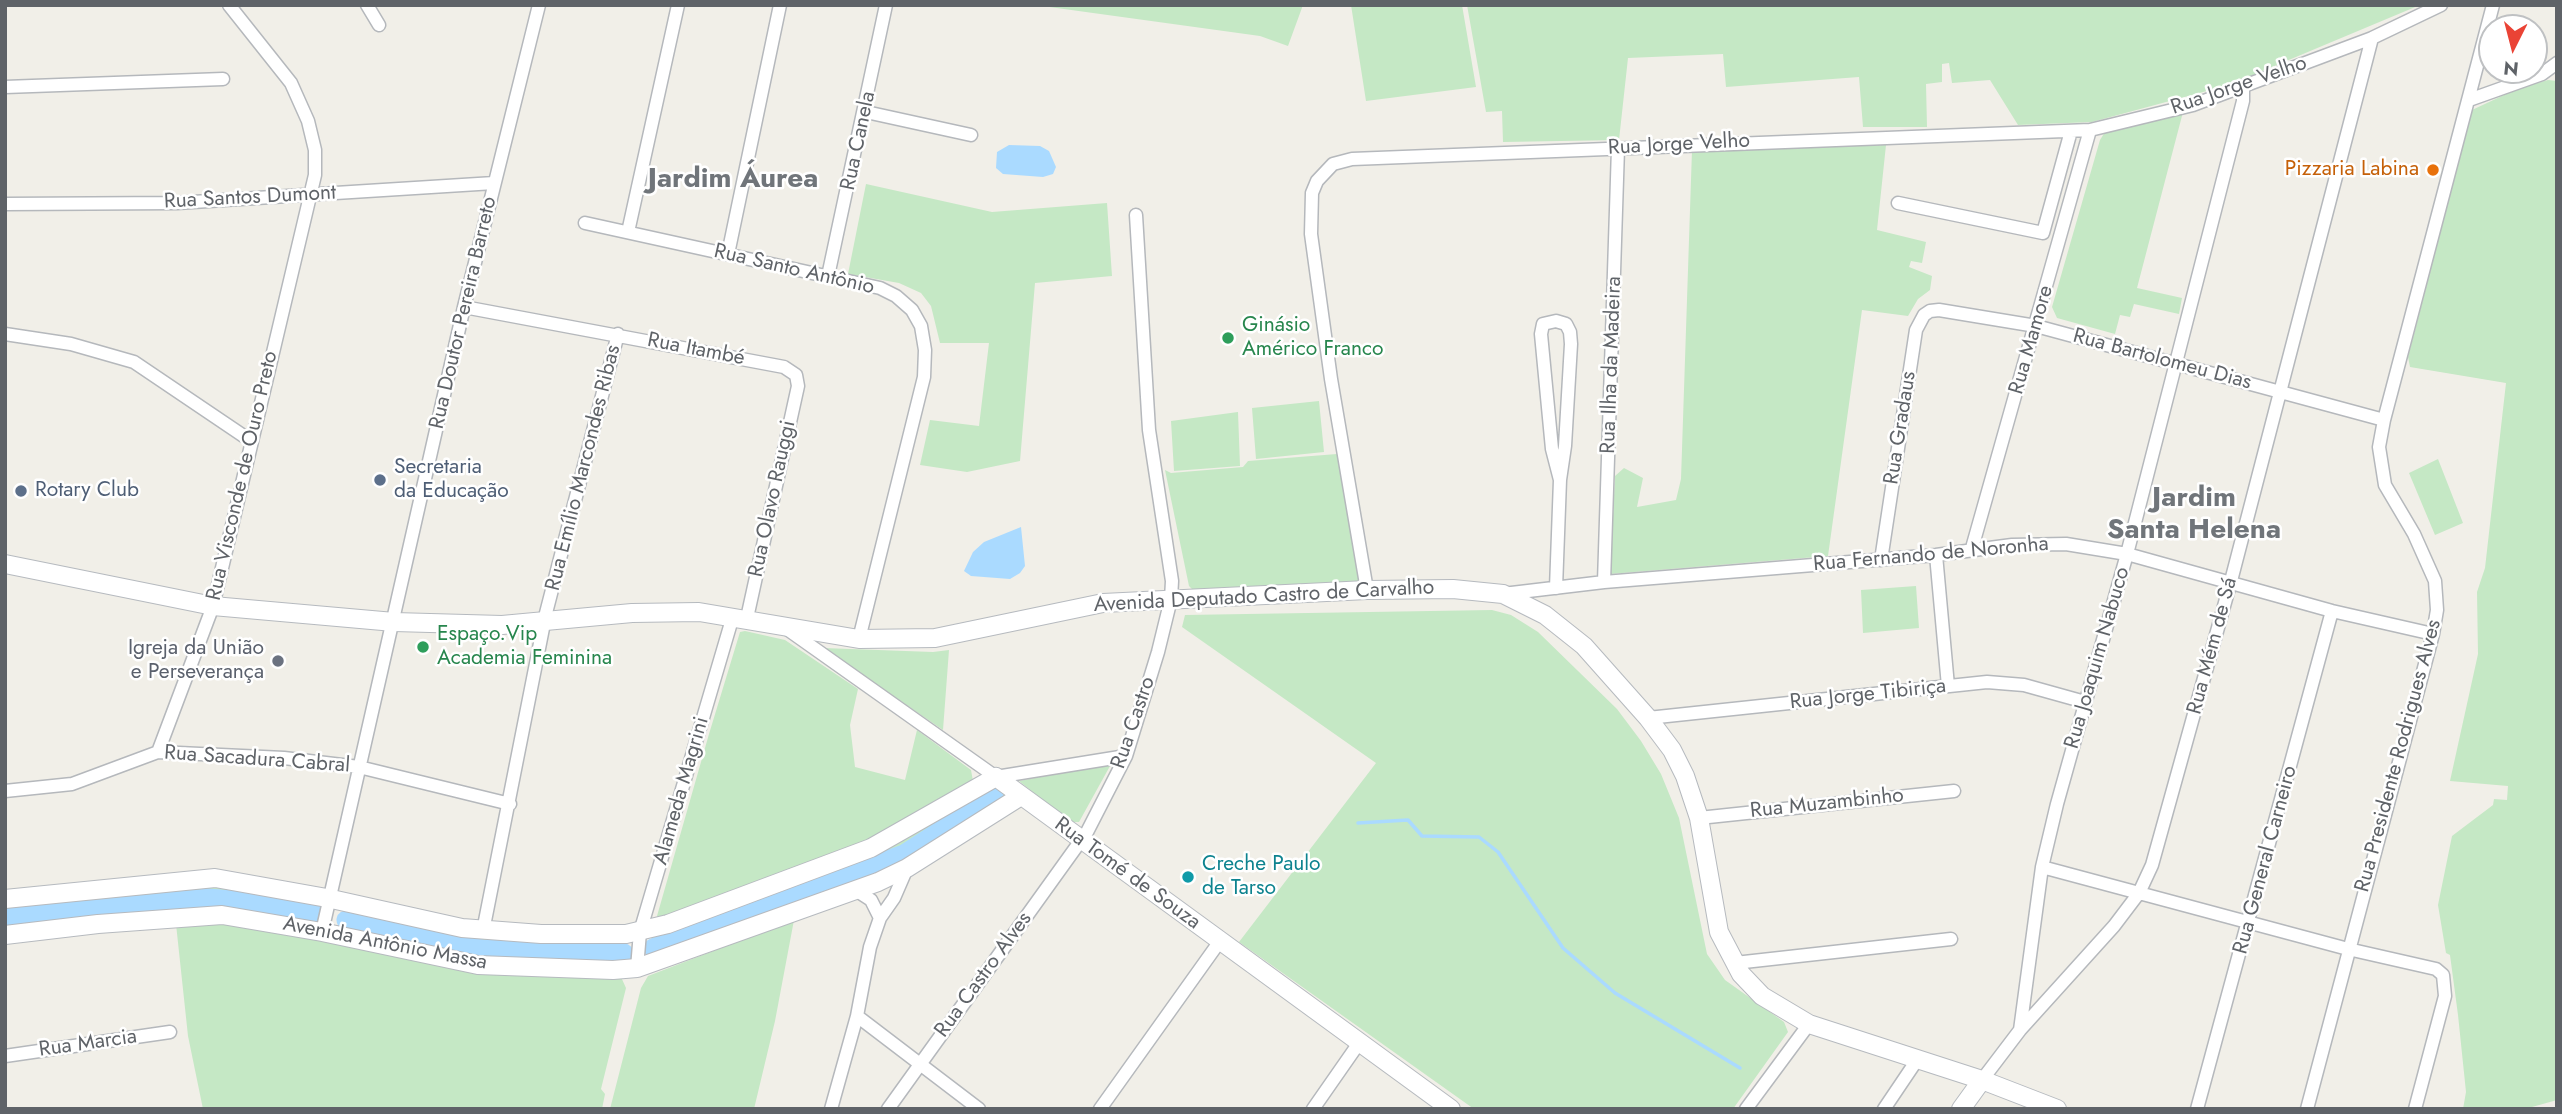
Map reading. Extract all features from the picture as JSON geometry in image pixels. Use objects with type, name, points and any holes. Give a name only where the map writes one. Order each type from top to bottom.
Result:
[{"type":"street","name":"Rua Visconde de Ouro Preto","points":[[158,752],[213,606],[316,175],[315,150],[308,121],[291,83],[229,5]]},
{"type":"street","points":[[367,5],[379,25]]},
{"type":"street","name":"Rua Doutor Pereira Barreto","points":[[322,932],[327,898],[394,622],[464,307],[539,5]]},
{"type":"street","points":[[628,232],[678,5]]},
{"type":"street","points":[[728,254],[779,5]]},
{"type":"street","name":"Rua Canela","points":[[828,276],[866,112],[886,5]]},
{"type":"street","name":"Rua Jorge Velho","points":[[1367,590],[1331,379],[1311,234],[1309,206],[1317,181],[1333,164],[1352,159],[2090,130],[2193,105],[2372,38],[2441,5]]},
{"type":"street","name":"Rua Presidente Rodrigues Alves","points":[[2307,1109],[2433,635],[2437,610],[2435,581],[2419,543],[2385,485],[2379,447],[2493,5]]},
{"type":"street","name":"Rua Mém de Sá","points":[[1982,1080],[2020,1030],[2114,926],[2139,893],[2156,853],[2231,581],[2278,391],[2337,182],[2372,38]]},
{"type":"street","points":[[5,87],[223,79]]},
{"type":"street","points":[[2469,100],[2514,84]]},
{"type":"street","name":"Rua Joaquim Nabuco","points":[[2020,1030],[2042,867],[2177,364],[2243,101],[2244,86]]},
{"type":"street","points":[[866,112],[971,135]]},
{"type":"street","name":"Rua Mamore","points":[[1972,548],[2090,130]]},
{"type":"street","points":[[1898,203],[2043,233],[2071,131]]},
{"type":"street","name":"Rua Ilha da Madeira","points":[[1604,582],[1618,148]]},
{"type":"street","name":"Rua Santos Dumont","points":[[5,204],[177,203],[494,183]]},
{"type":"street","name":"Rua Castro","points":[[1081,841],[1126,756],[1171,599],[1172,581],[1149,430],[1136,215]]},
{"type":"street","name":"Rua Santo Antônio","points":[[584,223],[880,288],[896,296],[917,318],[925,350],[924,377],[859,639]]},
{"type":"street","name":"Rua Itambé","points":[[464,307],[784,367],[798,380]]},
{"type":"street","name":"Rua Bartolomeu Dias","points":[[1939,310],[2036,327],[2384,420]]},
{"type":"street","name":"Rua Gradaus","points":[[1881,560],[1916,330],[1924,315],[1939,310]]},
{"type":"street","points":[[1556,588],[1560,480],[1565,446],[1571,344],[1566,324],[1556,321],[1543,324],[1541,334],[1552,449],[1560,480]]},
{"type":"street","points":[[5,334],[71,344],[134,362],[251,441]]},
{"type":"street","name":"Rua Emílio Marcondes Ribas","points":[[483,931],[545,623],[618,334]]},
{"type":"street","name":"Rua Olavo Rauggi","points":[[740,617],[798,380]]},
{"type":"street","name":"Rua Fernando de Noronha","points":[[1503,594],[1604,582],[1881,560],[1937,555],[1972,548],[2043,543],[2127,554],[2332,611],[2433,635]]},
{"type":"street","points":[[1937,555],[1948,686]]},
{"type":"street","name":"Avenida Deputado Castro de Carvalho","points":[[5,564],[213,606],[394,622],[502,625],[672,611],[740,617],[782,626],[804,636],[859,639],[934,638],[1078,607],[1171,599],[1367,590],[1453,589],[1503,594],[1545,615],[1584,646],[1648,718],[1672,750],[1685,776],[1699,818],[1720,932],[1741,974],[1762,996],[1809,1024],[1982,1080],[2057,1109]]},
{"type":"street","name":"Rua General Carneiro","points":[[2197,1109],[2250,922],[2332,611]]},
{"type":"street","name":"Alameda Magrini","points":[[637,968],[640,932],[740,617]]},
{"type":"street","name":"Rua Tomé de Souza","points":[[804,636],[1451,1109]]},
{"type":"street","name":"Rua Jorge Tibiriça","points":[[1648,718],[1948,686],[2007,683],[2085,702]]},
{"type":"street","name":"Rua Sacadura Cabral","points":[[5,791],[72,784],[158,752],[284,758],[359,767],[510,804]]},
{"type":"street","points":[[996,777],[1126,756]]},
{"type":"street","name":"Avenida Antônio Massa","points":[[5,899],[215,878],[327,898],[483,931],[541,934],[640,932],[871,848],[996,777]]},
{"type":"street","name":"Rua Muzambinho","points":[[1699,818],[1954,790]]},
{"type":"street","name":"Avenida Antônio Massa","points":[[5,935],[210,915],[246,918],[322,932],[478,965],[613,970],[637,968],[878,882],[1021,796]]},
{"type":"street","name":"Rua Castro Alves","points":[[888,1109],[1081,841]]},
{"type":"street","points":[[831,1109],[857,1016],[870,947],[880,918],[894,898],[907,867]]},
{"type":"street","points":[[2042,867],[2348,949],[2436,969],[2445,982],[2438,1027],[2414,1109]]},
{"type":"street","points":[[854,889],[871,900],[880,918]]},
{"type":"street","points":[[1735,962],[1951,939]]},
{"type":"street","points":[[1101,1109],[1220,941]]},
{"type":"street","points":[[857,1016],[979,1109]]},
{"type":"street","points":[[1746,1109],[1809,1024]]},
{"type":"street","name":"Rua Marcia","points":[[5,1056],[170,1032]]},
{"type":"street","points":[[1312,1109],[1359,1043]]},
{"type":"street","points":[[1884,1109],[1917,1060]]},
{"type":"street","points":[[1961,1109],[1982,1080]]},
{"type":"green space","points":[[1035,5],[1303,5],[1288,46],[1260,36]]},
{"type":"green space","points":[[1351,5],[1462,5],[1476,87],[1366,101]]},
{"type":"green space","points":[[1467,5],[2420,5],[2229,85],[2092,122],[2018,125],[1990,80],[1952,83],[1949,63],[1942,64],[1942,82],[1926,84],[1927,127],[1863,127],[1859,77],[1726,87],[1723,54],[1628,58],[1619,140],[1503,142],[1502,111],[1486,112]]},
{"type":"green space","points":[[2548,80],[2557,81],[2557,1100],[2525,1109],[2463,1109],[2466,1092],[2458,1015],[2450,955],[2446,953],[2438,905],[2452,836],[2493,805],[2494,799],[2507,800],[2508,786],[2450,781],[2478,654],[2477,592],[2485,568],[2506,383],[2410,367],[2408,357],[2472,110],[2519,88],[2548,84]]},
{"type":"green space","points":[[2183,112],[2137,288],[2182,298],[2179,314],[2134,304],[2130,317],[2120,315],[2115,334],[2057,318],[2052,307],[2100,140],[2105,132]]},
{"type":"green space","points":[[1886,145],[1877,230],[1926,242],[1922,263],[1911,261],[1909,267],[1932,276],[1930,290],[1918,299],[1908,316],[1862,310],[1828,556],[1610,574],[1615,476],[1624,468],[1643,478],[1637,507],[1676,500],[1681,479],[1692,150]]},
{"type":"green space","points":[[866,184],[992,212],[1107,203],[1112,276],[1035,283],[1020,461],[967,472],[920,465],[930,420],[979,426],[989,343],[940,343],[931,306],[921,293],[899,283],[848,274]]},
{"type":"green space","points":[[1319,401],[1324,452],[1256,459],[1252,408]]},
{"type":"green space","points":[[1238,412],[1240,466],[1174,471],[1171,421]]},
{"type":"green space","points":[[1337,454],[1363,577],[1360,582],[1194,591],[1189,586],[1165,470],[1171,473],[1243,467],[1248,461]]},
{"type":"green space","points":[[2438,459],[2463,523],[2435,535],[2409,473]]},
{"type":"green space","points":[[1916,586],[1919,628],[1863,633],[1861,590]]},
{"type":"green space","points":[[1492,610],[1511,615],[1538,632],[1617,709],[1641,741],[1661,774],[1679,818],[1707,954],[1725,980],[1784,1022],[1788,1032],[1733,1109],[1474,1109],[1239,942],[1376,763],[1182,627],[1185,615]]},
{"type":"green space","points":[[740,632],[785,640],[858,689],[850,725],[855,767],[905,780],[917,730],[971,770],[973,781],[883,835],[659,919],[657,916],[709,734]]},
{"type":"green space","points":[[823,648],[933,652],[949,650],[943,730]]},
{"type":"green space","points":[[1108,764],[1110,766],[1079,822],[1070,822],[1019,781]]},
{"type":"green space","points":[[996,785],[1007,794],[1007,798],[909,861],[652,958],[649,954],[648,945],[653,936]]},
{"type":"green space","points":[[217,885],[320,903],[321,918],[316,925],[249,911],[5,930],[5,907]]},
{"type":"green space","points":[[346,908],[625,942],[631,954],[628,963],[500,961],[342,930],[338,919]]},
{"type":"green space","points":[[794,920],[775,1021],[754,1109],[610,1109],[641,988],[648,976]]},
{"type":"green space","points":[[218,922],[621,977],[626,988],[601,1089],[605,1094],[602,1109],[203,1109],[188,1036],[176,924]]},
{"type":"water","points":[[1009,145],[1040,146],[1049,151],[1056,167],[1053,174],[1043,177],[1003,174],[996,168],[997,152]]},
{"type":"water","points":[[1021,527],[1025,566],[1020,573],[1010,579],[971,576],[964,571],[973,552],[984,542]]},
{"type":"waterway","points":[[653,948],[904,854],[994,796]]},
{"type":"waterway","points":[[1358,823],[1408,820],[1422,836],[1479,837],[1498,852],[1563,948],[1615,993],[1740,1068]]},
{"type":"waterway","points":[[5,918],[208,898],[258,902],[316,913]]},
{"type":"waterway","points":[[346,920],[483,949],[624,953]]},
{"type":"place","name":"Pizzaria Labina","points":[[2433,170]]},
{"type":"place","name":"Ginásio Américo Franco","points":[[1228,338]]},
{"type":"place","name":"Secretaria da Educação","points":[[380,480]]},
{"type":"place","name":"Rotary Club","points":[[21,491]]},
{"type":"place","name":"Espaço.Vip Academia Feminina","points":[[423,647]]},
{"type":"place","name":"Igreja da União e Perseverança","points":[[278,661]]},
{"type":"place","name":"Creche Paulo de Tarso","points":[[1188,877]]},
{"type":"district","name":"Jardim Áurea","points":[[733,180]]},
{"type":"district","name":"Jardim Santa Helena","points":[[2194,515]]}]
